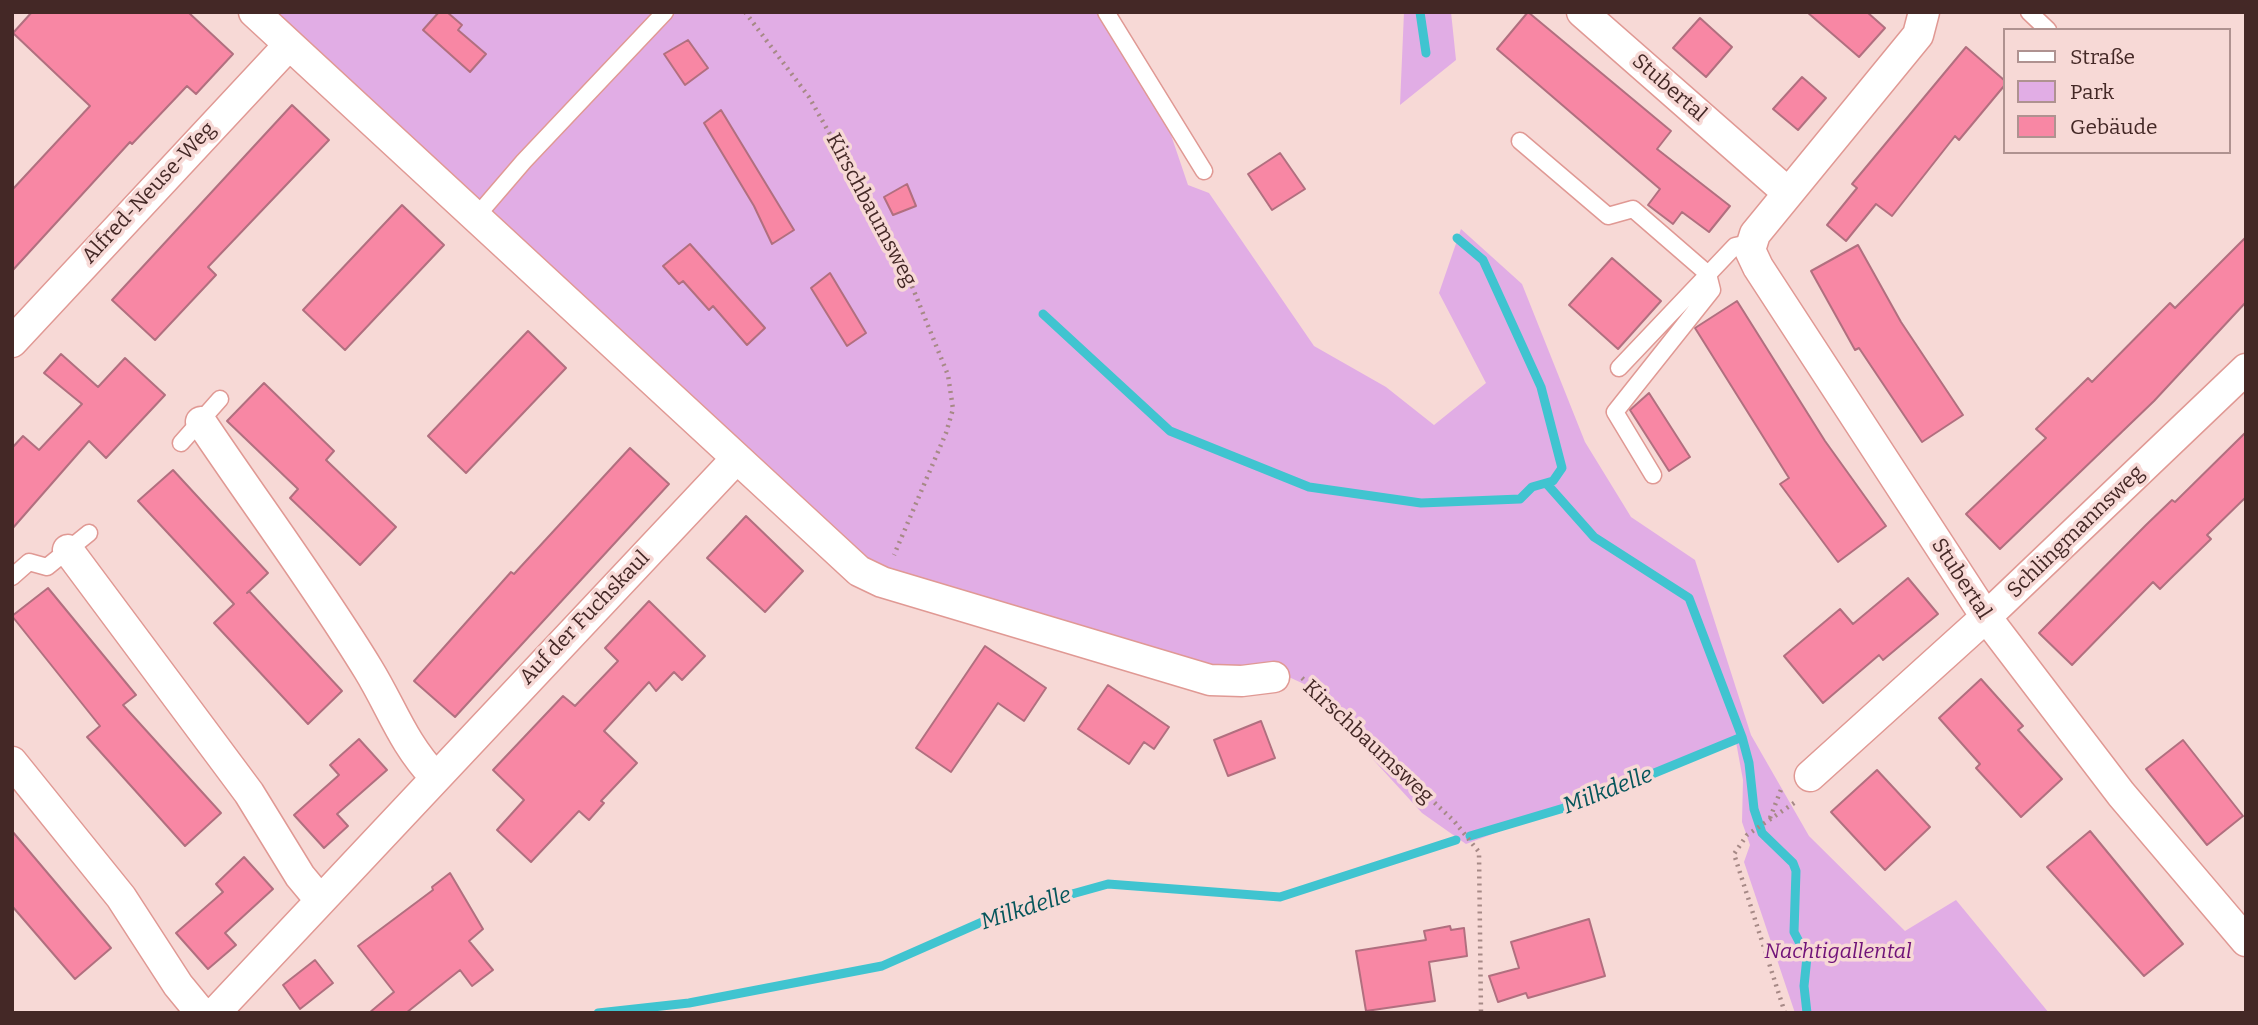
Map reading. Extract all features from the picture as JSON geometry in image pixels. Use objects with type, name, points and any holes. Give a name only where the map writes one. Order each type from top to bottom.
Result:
[{"type":"street","name":"Kirschbaumsweg","points":[[254,12],[859,571],[882,582],[1210,680],[1242,681],[1274,677]]},
{"type":"street","name":"Stubertal","points":[[1582,12],[1787,192]]},
{"type":"street","points":[[1753,242],[1755,234],[1787,192],[1918,35],[1924,12]]},
{"type":"street","name":"Alfred-Neuse-Weg","points":[[12,342],[288,46]]},
{"type":"street","name":"Stubertal","points":[[1753,242],[1750,250],[1758,267],[1986,617],[2120,794],[2246,942]]},
{"type":"street","name":"Schlingmannsweg","points":[[1810,776],[1986,617],[2246,369]]},
{"type":"street","points":[[191,433],[369,670],[398,729],[415,756],[435,777]]},
{"type":"street","name":"Auf der Fuchskaul","points":[[215,1013],[736,459]]},
{"type":"street","points":[[79,541],[249,793],[300,876],[320,900]]},
{"type":"street","points":[[12,762],[121,897],[178,985],[201,1013]]},
{"type":"lane","points":[[475,218],[524,161],[665,12]]},
{"type":"lane","points":[[1106,12],[1204,171]]},
{"type":"lane","points":[[2029,12],[2046,28]]},
{"type":"lane","points":[[1520,141],[1608,216],[1633,209],[1707,274],[1712,290],[1615,412],[1653,475]]},
{"type":"lane","points":[[1619,368],[1735,246],[1753,242]]},
{"type":"lane","points":[[191,433],[220,399]]},
{"type":"lane","points":[[12,577],[29,562],[47,566],[79,541]]},
{"type":"path","name":"Kirschbaumsweg","points":[[745,12],[809,97],[897,252],[948,375],[953,408],[946,433],[882,582]]},
{"type":"path","name":"Kirschbaumsweg","points":[[1274,677],[1293,674],[1308,680],[1471,840],[1479,852],[1481,1013]]},
{"type":"path","points":[[1770,818],[1747,835],[1734,854],[1785,1013]]},
{"type":"green space","name":"Nachtigallental","points":[[274,12],[1097,12],[1169,129],[1188,185],[1209,193],[1314,346],[1386,387],[1434,425],[1486,383],[1439,293],[1461,229],[1522,284],[1585,442],[1631,517],[1695,560],[1751,735],[1809,836],[1905,931],[1956,900],[2049,1013],[1795,1013],[1744,862],[1750,845],[1742,822],[1743,780],[1736,742],[1466,844],[1422,813],[1304,684],[1291,678],[1220,674],[858,559]]},
{"type":"green space","points":[[1404,12],[1451,12],[1456,60],[1400,105]]},
{"type":"building","points":[[32,12],[188,12],[233,54],[196,94],[187,86],[132,144],[130,142],[12,271],[12,190],[90,106],[13,33]]},
{"type":"building","points":[[439,12],[447,12],[462,25],[458,30],[486,54],[470,72],[423,30]]},
{"type":"building","points":[[1528,12],[1671,131],[1657,149],[1730,206],[1709,232],[1682,212],[1673,224],[1648,205],[1660,189],[1497,49]]},
{"type":"building","points":[[1807,12],[1867,12],[1885,28],[1859,57]]},
{"type":"building","points":[[1700,18],[1732,47],[1706,77],[1673,48]]},
{"type":"building","points":[[688,40],[708,68],[685,85],[664,54]]},
{"type":"building","points":[[1966,47],[2002,78],[2002,88],[1959,140],[1955,136],[1892,216],[1876,204],[1846,241],[1827,225],[1857,188],[1852,184]]},
{"type":"building","points":[[1802,77],[1826,98],[1798,130],[1773,109]]},
{"type":"building","points":[[292,105],[329,140],[208,267],[216,275],[155,340],[112,300]]},
{"type":"building","points":[[721,110],[794,230],[772,244],[754,206],[704,123]]},
{"type":"building","points":[[1280,153],[1305,189],[1272,210],[1248,174]]},
{"type":"building","points":[[907,184],[916,206],[893,215],[884,197]]},
{"type":"building","points":[[402,205],[444,245],[345,350],[303,310]]},
{"type":"building","points":[[2246,237],[2246,302],[2154,401],[2000,549],[1966,514],[2046,438],[2036,429],[2088,378],[2092,382],[2170,303],[2175,308]]},
{"type":"building","points":[[690,244],[765,328],[747,345],[713,306],[709,310],[683,281],[679,284],[663,266]]},
{"type":"building","points":[[1858,245],[1901,322],[1963,415],[1922,442],[1859,348],[1855,350],[1811,271]]},
{"type":"building","points":[[1612,258],[1661,301],[1618,349],[1569,305]]},
{"type":"building","points":[[830,273],[866,333],[847,346],[811,288]]},
{"type":"building","points":[[1737,301],[1825,441],[1886,526],[1838,562],[1780,484],[1789,478],[1695,328]]},
{"type":"building","points":[[528,331],[566,368],[466,473],[428,436]]},
{"type":"building","points":[[61,354],[98,387],[125,358],[165,395],[106,458],[89,441],[12,529],[12,448],[23,436],[39,450],[82,404],[44,373]]},
{"type":"building","points":[[264,383],[334,451],[326,460],[396,527],[360,565],[290,498],[298,489],[227,421]]},
{"type":"building","points":[[1649,393],[1690,457],[1669,471],[1630,410]]},
{"type":"building","points":[[2246,432],[2246,497],[2207,535],[2211,539],[2160,589],[2153,582],[2072,665],[2039,633],[2146,525],[2172,500],[2175,502]]},
{"type":"building","points":[[630,448],[669,484],[455,717],[414,681],[511,572],[514,574]]},
{"type":"building","points":[[173,470],[268,573],[249,591],[342,691],[308,724],[214,623],[234,604],[138,501]]},
{"type":"building","points":[[746,516],[803,571],[765,612],[707,558]]},
{"type":"building","points":[[1908,578],[1938,614],[1883,660],[1879,655],[1823,703],[1784,656],[1840,609],[1853,624]]},
{"type":"building","points":[[48,588],[136,695],[123,705],[221,813],[185,846],[87,737],[100,726],[12,616]]},
{"type":"building","points":[[649,601],[705,656],[682,680],[674,672],[656,691],[649,682],[604,731],[637,763],[601,801],[604,803],[589,820],[579,811],[531,862],[497,830],[524,800],[493,770],[563,696],[575,706],[618,661],[605,648]]},
{"type":"building","points":[[985,646],[1046,688],[1024,721],[998,703],[951,772],[916,748]]},
{"type":"building","points":[[1981,679],[2023,726],[2018,730],[2062,779],[2021,817],[1976,768],[1980,764],[1939,718]]},
{"type":"building","points":[[1108,685],[1169,727],[1154,749],[1144,742],[1129,764],[1078,729]]},
{"type":"building","points":[[1261,721],[1275,758],[1228,776],[1214,740]]},
{"type":"building","points":[[359,739],[387,770],[337,814],[348,826],[324,848],[294,815],[339,775],[330,765]]},
{"type":"building","points":[[2183,740],[2243,816],[2207,845],[2146,769]]},
{"type":"building","points":[[1877,770],[1930,827],[1885,870],[1831,812]]},
{"type":"building","points":[[12,831],[111,948],[75,979],[12,906]]},
{"type":"building","points":[[2090,831],[2183,944],[2144,976],[2047,867]]},
{"type":"building","points":[[244,857],[273,889],[225,933],[236,945],[208,969],[176,933],[223,892],[216,884]]},
{"type":"building","points":[[450,873],[483,929],[469,941],[493,970],[472,986],[460,970],[406,1013],[369,1013],[394,992],[358,946],[433,890],[432,887]]},
{"type":"building","points":[[1589,919],[1605,976],[1528,998],[1526,993],[1498,1002],[1489,976],[1519,968],[1511,942]]},
{"type":"building","points":[[1450,926],[1451,930],[1464,928],[1467,956],[1429,962],[1435,1001],[1366,1011],[1356,951],[1426,940],[1424,931]]},
{"type":"building","points":[[315,960],[333,983],[300,1009],[283,985]]},
{"type":"waterway","points":[[1420,12],[1426,53]]},
{"type":"waterway","points":[[1457,238],[1483,260],[1541,387],[1562,468],[1553,481],[1546,483],[1594,537],[1689,598],[1742,737],[1749,763],[1754,809],[1762,833],[1793,863],[1796,871],[1794,932],[1807,957],[1804,986],[1807,1013]]},
{"type":"waterway","points":[[1043,314],[1170,431],[1309,487],[1421,503],[1520,499],[1532,487],[1546,483]]},
{"type":"waterway","name":"Milkdelle","points":[[1470,836],[1584,802],[1742,737]]},
{"type":"waterway","name":"Milkdelle","points":[[598,1013],[689,1003],[882,966],[1000,914],[1108,884],[1280,897],[1456,840]]}]
